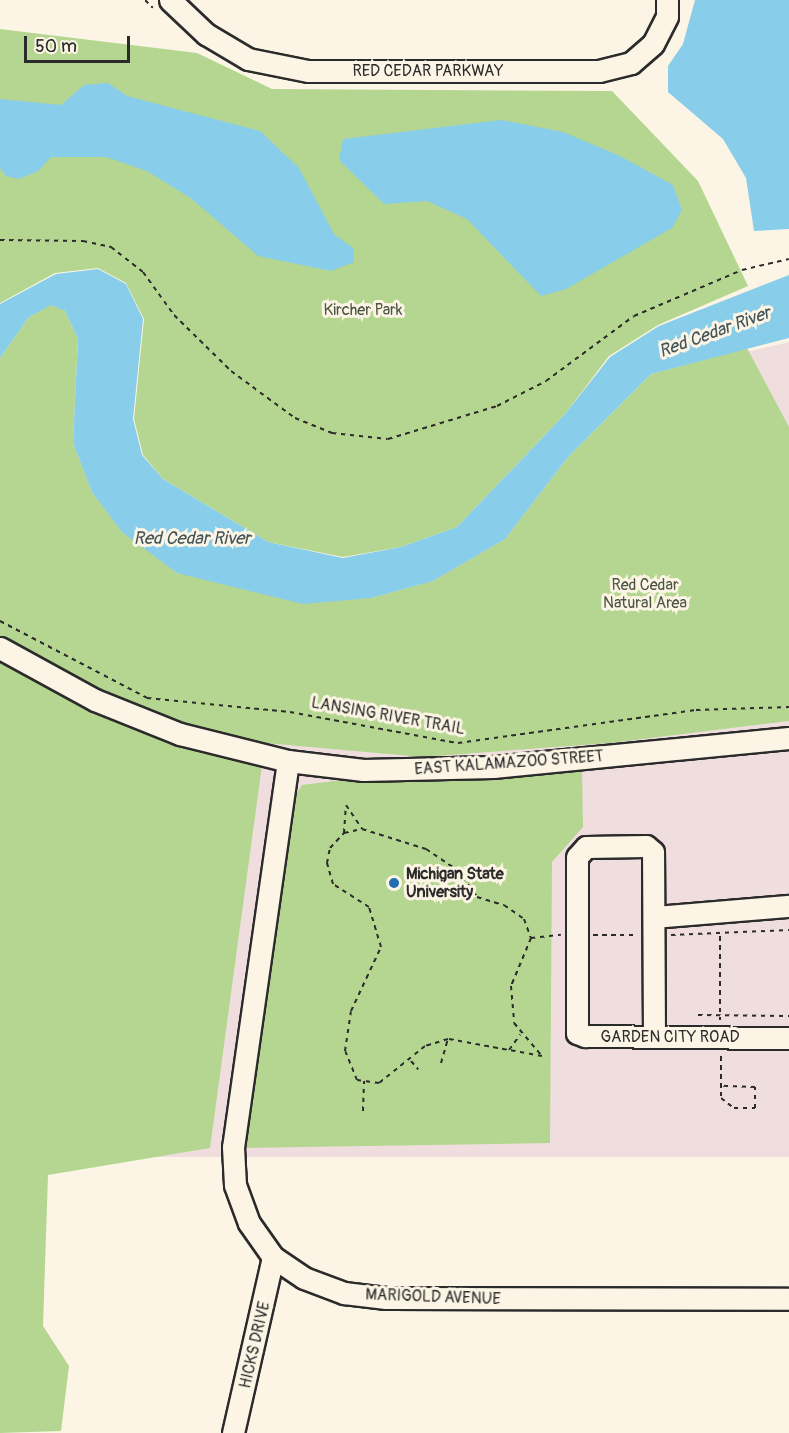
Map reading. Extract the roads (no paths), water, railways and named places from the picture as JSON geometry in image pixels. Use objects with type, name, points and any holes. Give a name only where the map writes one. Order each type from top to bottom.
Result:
[{"type":"street","name":"RED CEDAR PARKWAY","points":[[170,0],[206,34],[248,59],[308,71],[599,70],[631,63],[653,44],[667,16],[667,0]]},
{"type":"street","name":"EAST KALAMAZOO STREET","points":[[0,648],[95,700],[158,725],[288,761],[363,770],[440,771],[789,738]]},
{"type":"street","name":"MARIGOLD AVENUE","points":[[288,761],[232,1147],[235,1185],[249,1223],[273,1257],[304,1278],[344,1293],[386,1298],[789,1299]]},
{"type":"street","name":"GARDEN CITY ROAD","points":[[654,917],[652,848],[586,847],[578,857],[577,1033],[789,1038]]},
{"type":"street","points":[[654,1036],[654,917],[789,906]]},
{"type":"street","name":"HICKS DRIVE","points":[[233,1433],[273,1257]]},
{"type":"water","points":[[695,0],[789,0],[789,229],[754,231],[746,178],[723,139],[668,92],[668,66],[683,44]]},
{"type":"water","points":[[108,83],[127,96],[260,131],[299,168],[334,234],[353,248],[354,262],[331,271],[258,256],[192,199],[147,171],[106,157],[51,157],[38,171],[19,179],[6,176],[0,168],[0,99],[61,105],[84,85]]},
{"type":"water","points":[[501,120],[563,132],[620,156],[673,185],[682,210],[672,228],[566,289],[541,296],[467,219],[427,201],[384,204],[339,160],[343,139]]},
{"type":"water","name":"Red Cedar River","points":[[98,269],[126,284],[143,319],[133,419],[142,455],[163,479],[268,542],[343,558],[401,547],[457,527],[565,414],[610,357],[659,326],[789,275],[789,338],[651,374],[568,457],[505,539],[433,581],[371,598],[303,604],[177,573],[122,532],[92,492],[73,443],[78,339],[65,311],[51,305],[29,317],[0,358],[0,304],[56,274]]},
{"type":"place","name":"Michigan State University","points":[[394,883]]},
{"type":"park label","name":"Kircher Park","points":[[363,310]]},
{"type":"park label","name":"Red Cedar Natural Area","points":[[645,594]]}]
